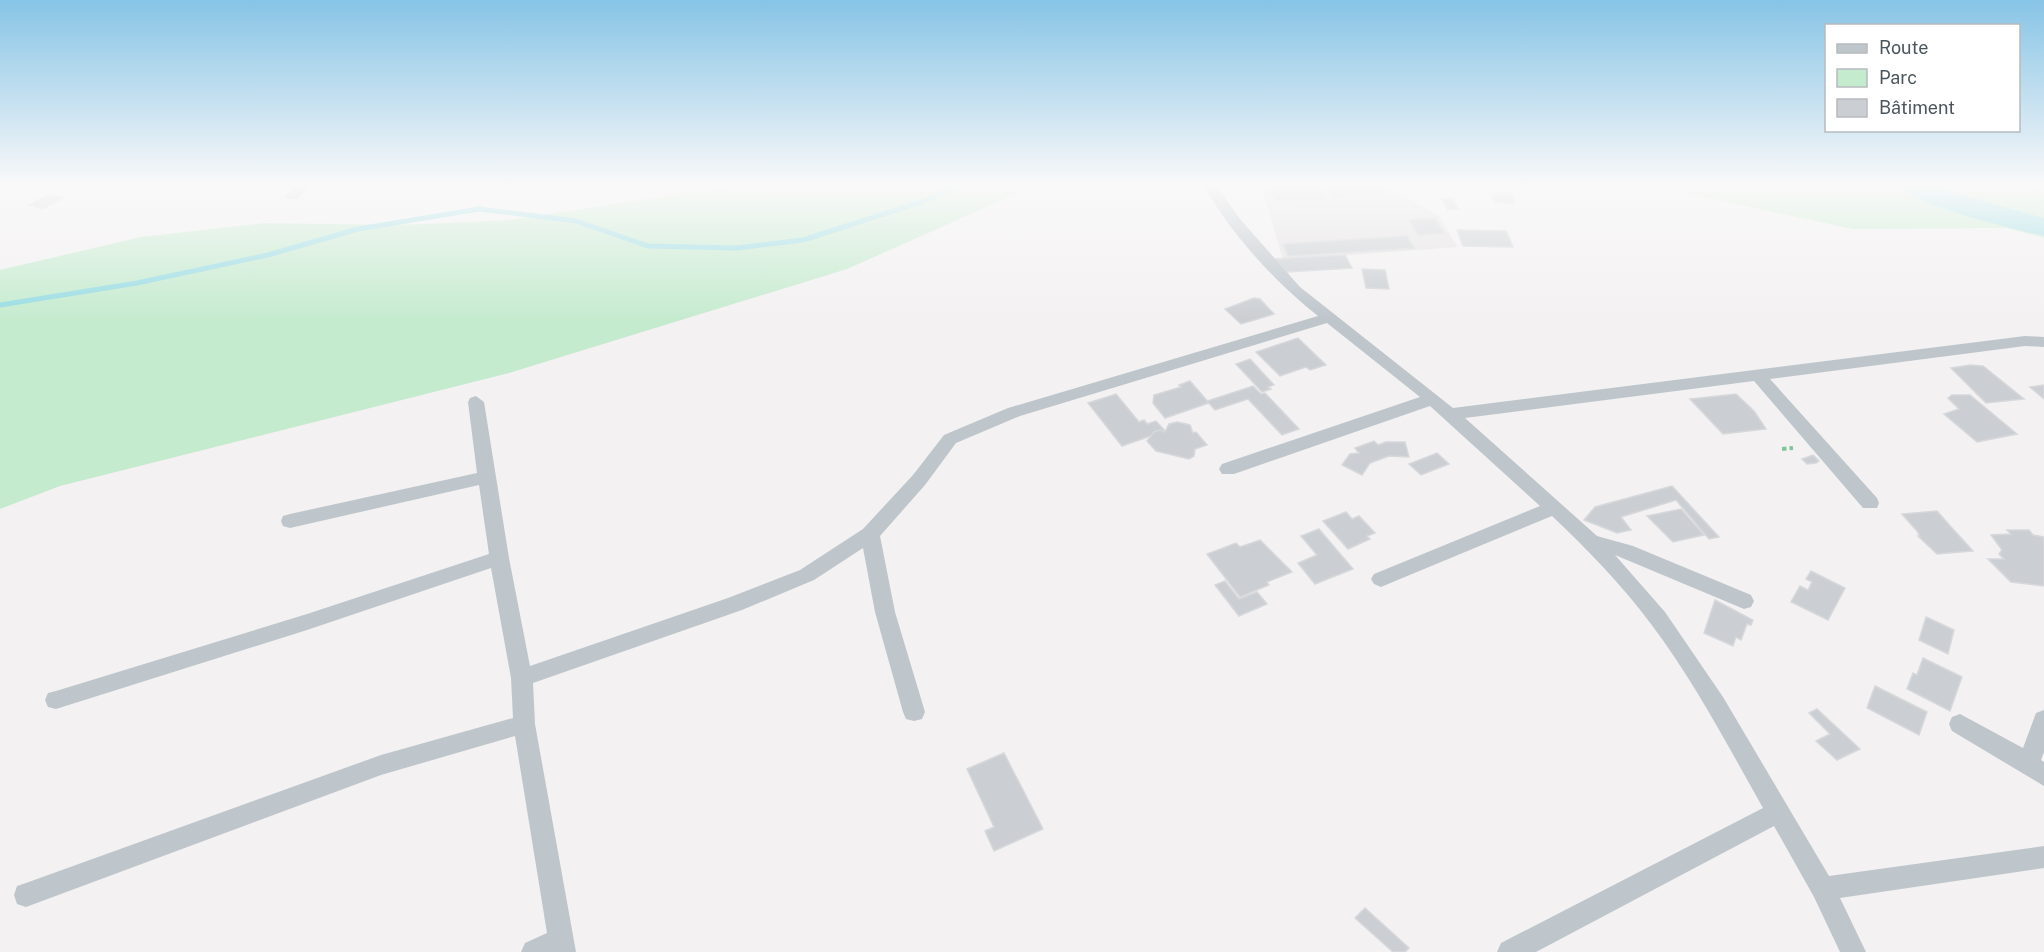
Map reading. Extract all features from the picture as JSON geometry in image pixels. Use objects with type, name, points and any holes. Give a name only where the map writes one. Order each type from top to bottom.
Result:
[{"type":"street","points":[[1242,230],[1295,290],[1433,399],[1591,541],[1659,618],[1715,704],[1823,889],[1852,952]]},
{"type":"street","points":[[522,678],[735,604],[807,575],[870,534],[919,480],[950,439],[977,425],[1331,317]]},
{"type":"street","points":[[1450,414],[2014,343],[2044,342]]},
{"type":"street","points":[[1758,375],[1870,503]]},
{"type":"street","points":[[1228,469],[1433,399]]},
{"type":"street","points":[[476,402],[499,558],[522,678],[524,724],[562,946],[534,952]]},
{"type":"street","points":[[290,520],[487,477]]},
{"type":"street","points":[[1381,579],[1554,508]]},
{"type":"street","points":[[870,534],[885,612],[914,712]]},
{"type":"street","points":[[1591,541],[1626,551],[1744,601]]},
{"type":"street","points":[[56,700],[307,622],[499,558]]},
{"type":"street","points":[[1960,724],[2036,770],[2044,720]]},
{"type":"street","points":[[26,895],[381,765],[524,724]]},
{"type":"street","points":[[1510,952],[1778,812]]},
{"type":"street","points":[[1823,889],[2044,857]]},
{"type":"path","points":[[1782,449],[1793,448]]},
{"type":"shaded area","points":[[1275,230],[1447,230],[1457,247],[1283,260]]},
{"type":"green space","points":[[199,230],[934,230],[847,269],[509,373],[60,486],[0,509],[0,270],[141,237]]},
{"type":"green space","points":[[2015,230],[2044,230],[2044,238]]},
{"type":"building","points":[[1415,230],[1442,230],[1444,233],[1418,235]]},
{"type":"building","points":[[1457,230],[1506,231],[1513,247],[1463,246]]},
{"type":"building","points":[[1407,236],[1414,248],[1288,256],[1283,244]]},
{"type":"building","points":[[1345,255],[1352,268],[1287,272],[1273,259]]},
{"type":"building","points":[[1362,269],[1385,270],[1389,289],[1366,288]]},
{"type":"building","points":[[1254,298],[1260,299],[1274,314],[1241,324],[1225,309]]},
{"type":"building","points":[[1298,338],[1326,365],[1310,370],[1306,367],[1280,376],[1256,352]]},
{"type":"building","points":[[1250,359],[1274,385],[1268,387],[1271,389],[1262,392],[1236,364]]},
{"type":"building","points":[[1970,365],[1983,366],[2024,399],[1986,403],[1951,368]]},
{"type":"building","points":[[1190,381],[1209,403],[1165,418],[1153,403],[1154,395],[1181,387],[1179,385]]},
{"type":"building","points":[[2044,385],[2044,399],[2030,387]]},
{"type":"building","points":[[1253,386],[1261,394],[1265,393],[1299,429],[1282,435],[1248,399],[1215,410],[1207,401]]},
{"type":"building","points":[[1116,394],[1139,422],[1144,420],[1147,424],[1156,421],[1165,431],[1122,446],[1088,403]]},
{"type":"building","points":[[1736,394],[1754,411],[1766,429],[1723,434],[1690,399]]},
{"type":"building","points":[[1952,395],[1970,395],[2017,434],[1977,442],[1944,414],[1959,409],[1948,398]]},
{"type":"building","points":[[1177,422],[1190,425],[1193,433],[1196,432],[1207,445],[1195,449],[1194,456],[1189,459],[1156,451],[1147,441],[1154,432],[1160,430],[1165,432],[1169,424]]},
{"type":"building","points":[[1374,441],[1378,445],[1386,442],[1405,442],[1409,457],[1389,456],[1370,463],[1362,475],[1342,465],[1350,454],[1359,453],[1355,448]]},
{"type":"building","points":[[1437,453],[1449,464],[1421,475],[1409,464]]},
{"type":"building","points":[[1813,455],[1819,461],[1816,463],[1807,464],[1802,459]]},
{"type":"building","points":[[1672,486],[1719,537],[1709,539],[1676,500],[1621,517],[1631,530],[1617,533],[1584,520],[1595,507]]},
{"type":"building","points":[[1681,509],[1704,535],[1673,542],[1647,516]]},
{"type":"building","points":[[1937,511],[1973,551],[1937,554],[1918,536],[1920,536],[1917,531],[1902,514]]},
{"type":"building","points":[[1346,512],[1352,519],[1359,516],[1375,533],[1367,536],[1370,539],[1348,549],[1323,521]]},
{"type":"building","points":[[1319,529],[1353,569],[1315,584],[1298,563],[1317,555],[1301,536]]},
{"type":"building","points":[[2007,530],[2029,530],[2033,535],[2044,537],[2044,586],[2011,582],[1988,559],[2004,559],[1999,554],[2002,550],[1991,535],[2011,534]]},
{"type":"building","points":[[1260,540],[1292,572],[1267,582],[1269,585],[1240,597],[1207,554],[1236,543],[1240,547]]},
{"type":"building","points":[[1811,571],[1845,588],[1828,620],[1791,602],[1800,586],[1808,590],[1812,582],[1806,579]]},
{"type":"building","points":[[1225,581],[1239,599],[1257,592],[1267,604],[1239,616],[1215,585]]},
{"type":"building","points":[[1715,600],[1753,620],[1751,625],[1747,624],[1741,640],[1736,637],[1733,646],[1704,633]]},
{"type":"building","points":[[1926,617],[1954,630],[1948,654],[1919,640]]},
{"type":"building","points":[[1923,658],[1962,677],[1950,711],[1907,689],[1913,673],[1917,675]]},
{"type":"building","points":[[1875,686],[1927,712],[1919,735],[1867,708]]},
{"type":"building","points":[[1817,709],[1860,749],[1837,760],[1816,741],[1830,734],[1809,713]]},
{"type":"building","points":[[1004,753],[1043,829],[994,851],[985,831],[994,827],[967,769]]},
{"type":"building","points":[[1365,908],[1409,948],[1405,952],[1393,952],[1355,918]]},
{"type":"waterway","points":[[0,305],[137,283],[268,255],[353,230]]},
{"type":"waterway","points":[[603,230],[648,246],[737,248],[803,240],[833,230]]}]
